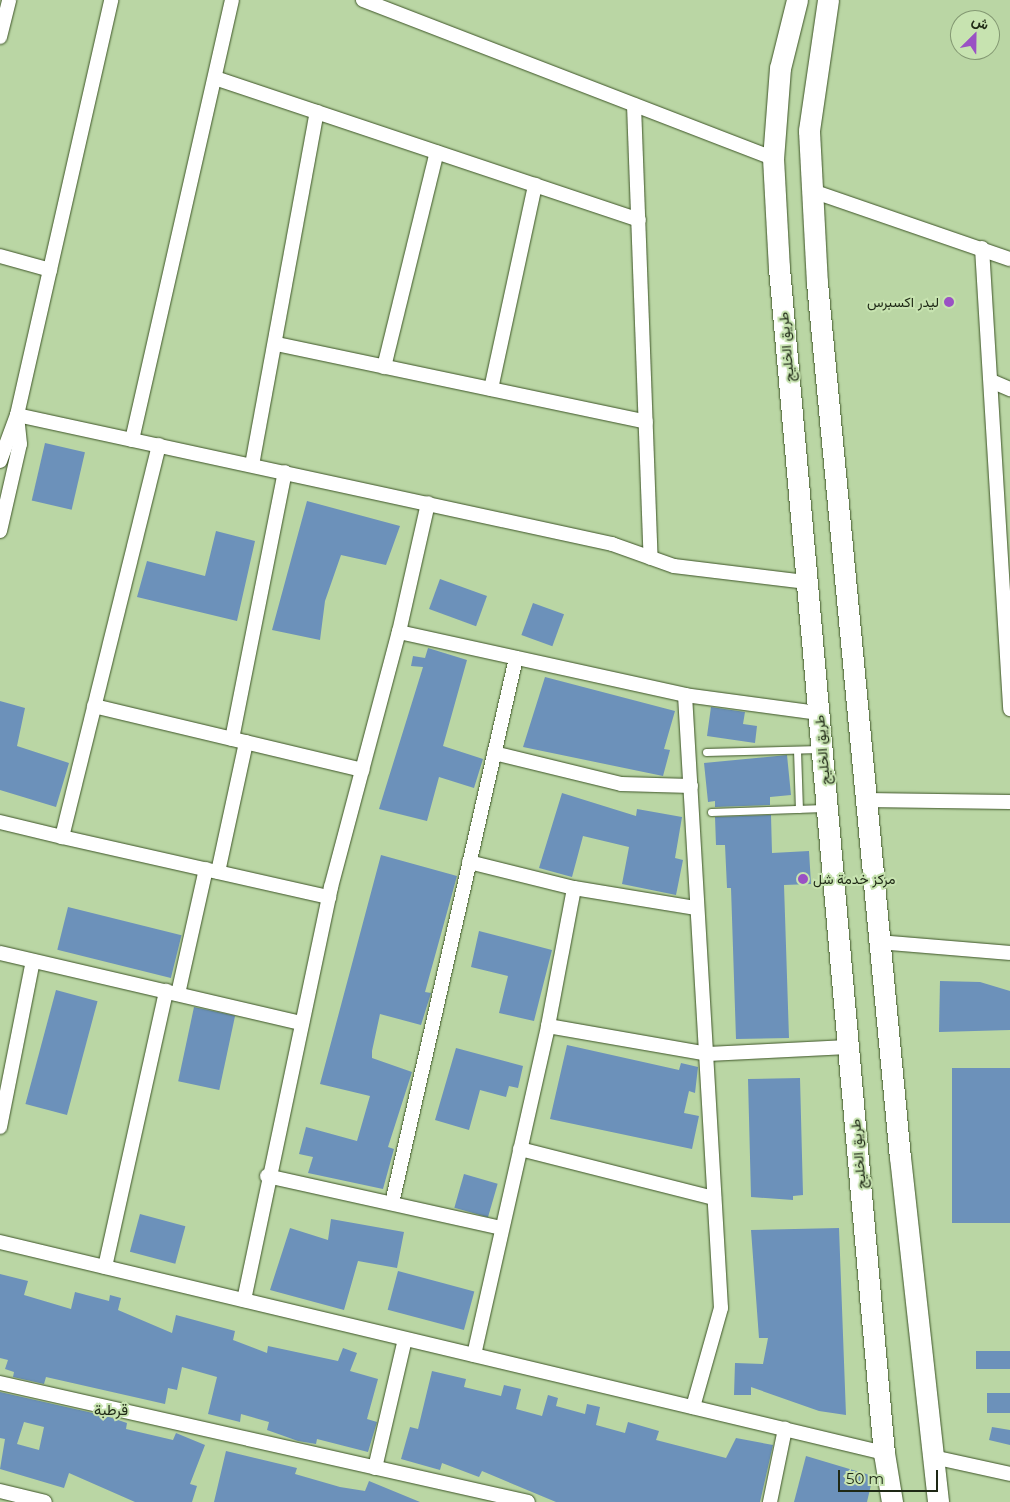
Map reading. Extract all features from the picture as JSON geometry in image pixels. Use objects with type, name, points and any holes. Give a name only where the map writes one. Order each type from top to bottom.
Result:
[{"type":"main road","name":"طريق الخليج","points":[[797,0],[780,68],[773,158],[818,713],[884,1453],[892,1502]]},
{"type":"main road","points":[[828,0],[809,131],[812,191],[866,800],[938,1502]]},
{"type":"street","points":[[0,37],[10,0]]},
{"type":"street","points":[[0,461],[17,415],[111,0]]},
{"type":"street","points":[[132,440],[232,0]]},
{"type":"street","points":[[363,0],[773,158]]},
{"type":"street","points":[[215,78],[639,220]]},
{"type":"street","points":[[634,105],[652,558]]},
{"type":"street","points":[[252,465],[277,344],[317,112]]},
{"type":"street","points":[[384,367],[437,152]]},
{"type":"street","points":[[491,389],[536,185]]},
{"type":"street","points":[[812,191],[1010,259]]},
{"type":"street","points":[[982,248],[1006,569],[1010,709]]},
{"type":"street","points":[[0,256],[50,270]]},
{"type":"street","points":[[277,344],[646,422]]},
{"type":"street","points":[[991,381],[1010,389]]},
{"type":"street","points":[[17,415],[612,544],[674,566],[807,582]]},
{"type":"street","points":[[0,531],[20,444],[17,415]]},
{"type":"street","points":[[62,837],[159,445]]},
{"type":"street","points":[[232,739],[285,472]]},
{"type":"street","points":[[244,1300],[267,1176],[329,897],[399,632],[428,503]]},
{"type":"street","points":[[399,632],[685,694],[818,713]]},
{"type":"street","points":[[392,1203],[516,658]]},
{"type":"street","points":[[685,694],[696,908],[708,1054],[721,1308],[693,1407]]},
{"type":"street","points":[[94,706],[362,770]]},
{"type":"street","points":[[105,1267],[172,993],[212,871],[246,742]]},
{"type":"street","points":[[494,753],[621,784],[691,786]]},
{"type":"street","points":[[866,800],[1010,802]]},
{"type":"street","points":[[0,822],[329,897]]},
{"type":"street","points":[[469,862],[574,888],[696,908]]},
{"type":"street","points":[[474,1355],[501,1228],[548,1026],[574,888]]},
{"type":"street","points":[[880,942],[1010,953]]},
{"type":"street","points":[[0,953],[302,1023]]},
{"type":"street","points":[[0,1127],[33,961]]},
{"type":"street","points":[[548,1026],[708,1054],[848,1047]]},
{"type":"street","points":[[520,1149],[714,1198]]},
{"type":"street","points":[[267,1176],[501,1228]]},
{"type":"street","points":[[0,1242],[884,1453]]},
{"type":"street","points":[[375,1468],[405,1339]]},
{"type":"street","points":[[0,1383],[375,1468],[500,1499],[528,1502]]},
{"type":"street","points":[[770,1502],[785,1430]]},
{"type":"street","points":[[933,1457],[1010,1474]]},
{"type":"street","points":[[0,1491],[45,1502]]},
{"type":"lane","points":[[706,752],[822,749]]},
{"type":"lane","points":[[797,750],[799,809]]},
{"type":"lane","points":[[712,812],[827,808]]},
{"type":"building","points":[[45,443],[85,452],[72,510],[32,500]]},
{"type":"building","points":[[307,501],[400,526],[386,565],[341,555],[325,601],[320,640],[272,630]]},
{"type":"building","points":[[216,531],[255,541],[237,621],[137,597],[147,561],[205,576]]},
{"type":"building","points":[[440,579],[487,596],[476,626],[429,609]]},
{"type":"building","points":[[533,603],[564,614],[552,646],[521,635]]},
{"type":"building","points":[[428,648],[467,660],[443,746],[483,759],[474,788],[439,777],[427,821],[379,809],[423,667],[411,666],[413,656],[425,658]]},
{"type":"building","points":[[545,677],[675,711],[664,749],[670,750],[663,776],[523,747]]},
{"type":"building","points":[[0,701],[25,708],[17,746],[69,763],[56,807],[0,790]]},
{"type":"building","points":[[711,707],[745,712],[743,724],[757,726],[755,743],[707,736]]},
{"type":"building","points":[[787,755],[791,795],[770,797],[770,805],[715,807],[715,801],[708,802],[704,763]]},
{"type":"building","points":[[562,793],[636,816],[637,809],[682,817],[675,858],[683,860],[676,895],[622,884],[629,847],[583,836],[572,877],[539,868]]},
{"type":"building","points":[[771,815],[772,853],[809,851],[811,884],[784,885],[789,1038],[736,1039],[731,888],[727,888],[725,845],[716,845],[715,817]]},
{"type":"building","points":[[381,855],[457,876],[425,992],[431,993],[421,1025],[380,1014],[372,1058],[412,1072],[388,1147],[394,1149],[383,1189],[308,1173],[313,1157],[299,1154],[306,1127],[357,1141],[370,1096],[320,1084]]},
{"type":"building","points":[[68,907],[182,935],[171,978],[57,950]]},
{"type":"building","points":[[479,931],[552,950],[534,1021],[499,1013],[508,976],[471,967]]},
{"type":"building","points":[[940,981],[980,982],[1010,991],[1010,1030],[939,1032]]},
{"type":"building","points":[[56,990],[98,1001],[67,1115],[25,1104]]},
{"type":"building","points":[[194,1007],[235,1016],[219,1090],[178,1081]]},
{"type":"building","points":[[567,1045],[679,1070],[681,1063],[698,1067],[695,1093],[689,1091],[684,1113],[699,1116],[692,1149],[550,1119]]},
{"type":"building","points":[[456,1048],[523,1066],[518,1088],[509,1086],[506,1097],[480,1090],[469,1130],[435,1120]]},
{"type":"building","points":[[952,1068],[1010,1068],[1010,1223],[952,1223]]},
{"type":"building","points":[[800,1078],[803,1195],[793,1196],[793,1200],[751,1197],[748,1079]]},
{"type":"building","points":[[464,1174],[498,1184],[488,1217],[454,1208]]},
{"type":"building","points":[[140,1214],[185,1226],[175,1264],[130,1252]]},
{"type":"building","points":[[331,1219],[404,1232],[397,1268],[358,1261],[344,1310],[270,1290],[290,1228],[328,1240]]},
{"type":"building","points":[[839,1228],[846,1415],[819,1411],[751,1387],[751,1395],[734,1395],[735,1363],[763,1364],[768,1338],[759,1338],[751,1230]]},
{"type":"building","points":[[398,1271],[474,1291],[464,1330],[388,1310]]},
{"type":"building","points":[[0,1274],[28,1281],[24,1295],[71,1309],[75,1292],[109,1301],[110,1295],[121,1298],[118,1310],[172,1333],[176,1315],[235,1331],[233,1340],[267,1353],[268,1346],[338,1361],[343,1348],[357,1353],[350,1371],[378,1379],[367,1419],[377,1422],[368,1452],[317,1439],[316,1444],[298,1441],[267,1430],[269,1422],[241,1414],[240,1422],[208,1414],[217,1377],[182,1367],[177,1390],[168,1388],[165,1404],[46,1377],[44,1384],[13,1377],[14,1372],[5,1369],[8,1360],[0,1358]]},
{"type":"building","points":[[976,1351],[1010,1351],[1010,1369],[976,1369]]},
{"type":"building","points":[[432,1371],[466,1379],[464,1387],[501,1396],[504,1385],[521,1389],[516,1409],[542,1416],[548,1395],[558,1398],[556,1406],[585,1414],[587,1404],[600,1407],[596,1425],[625,1433],[628,1422],[659,1431],[656,1440],[726,1458],[736,1438],[773,1445],[760,1502],[556,1502],[482,1471],[479,1477],[442,1463],[440,1470],[401,1459],[410,1427],[418,1429]]},
{"type":"building","points":[[0,1392],[106,1416],[127,1423],[126,1429],[173,1440],[176,1433],[205,1445],[190,1484],[197,1486],[192,1502],[135,1502],[69,1473],[64,1488],[0,1469],[5,1439],[0,1438]],"holes":[[[24,1422],[44,1427],[39,1450],[17,1444]]]},
{"type":"building","points":[[987,1393],[1010,1393],[1010,1413],[987,1413]]},
{"type":"building","points":[[992,1427],[1010,1430],[1010,1445],[989,1440]]},
{"type":"building","points":[[226,1451],[297,1468],[295,1474],[340,1487],[365,1491],[369,1481],[420,1502],[214,1502]]},
{"type":"building","points":[[806,1456],[873,1476],[867,1502],[794,1502]]},
{"type":"place","name":"ليدر اكسبرس","points":[[949,302]]},
{"type":"place","name":"مركز خدمة شل","points":[[803,879]]},
{"type":"district","name":"قرطبة","points":[[111,1410]]}]
